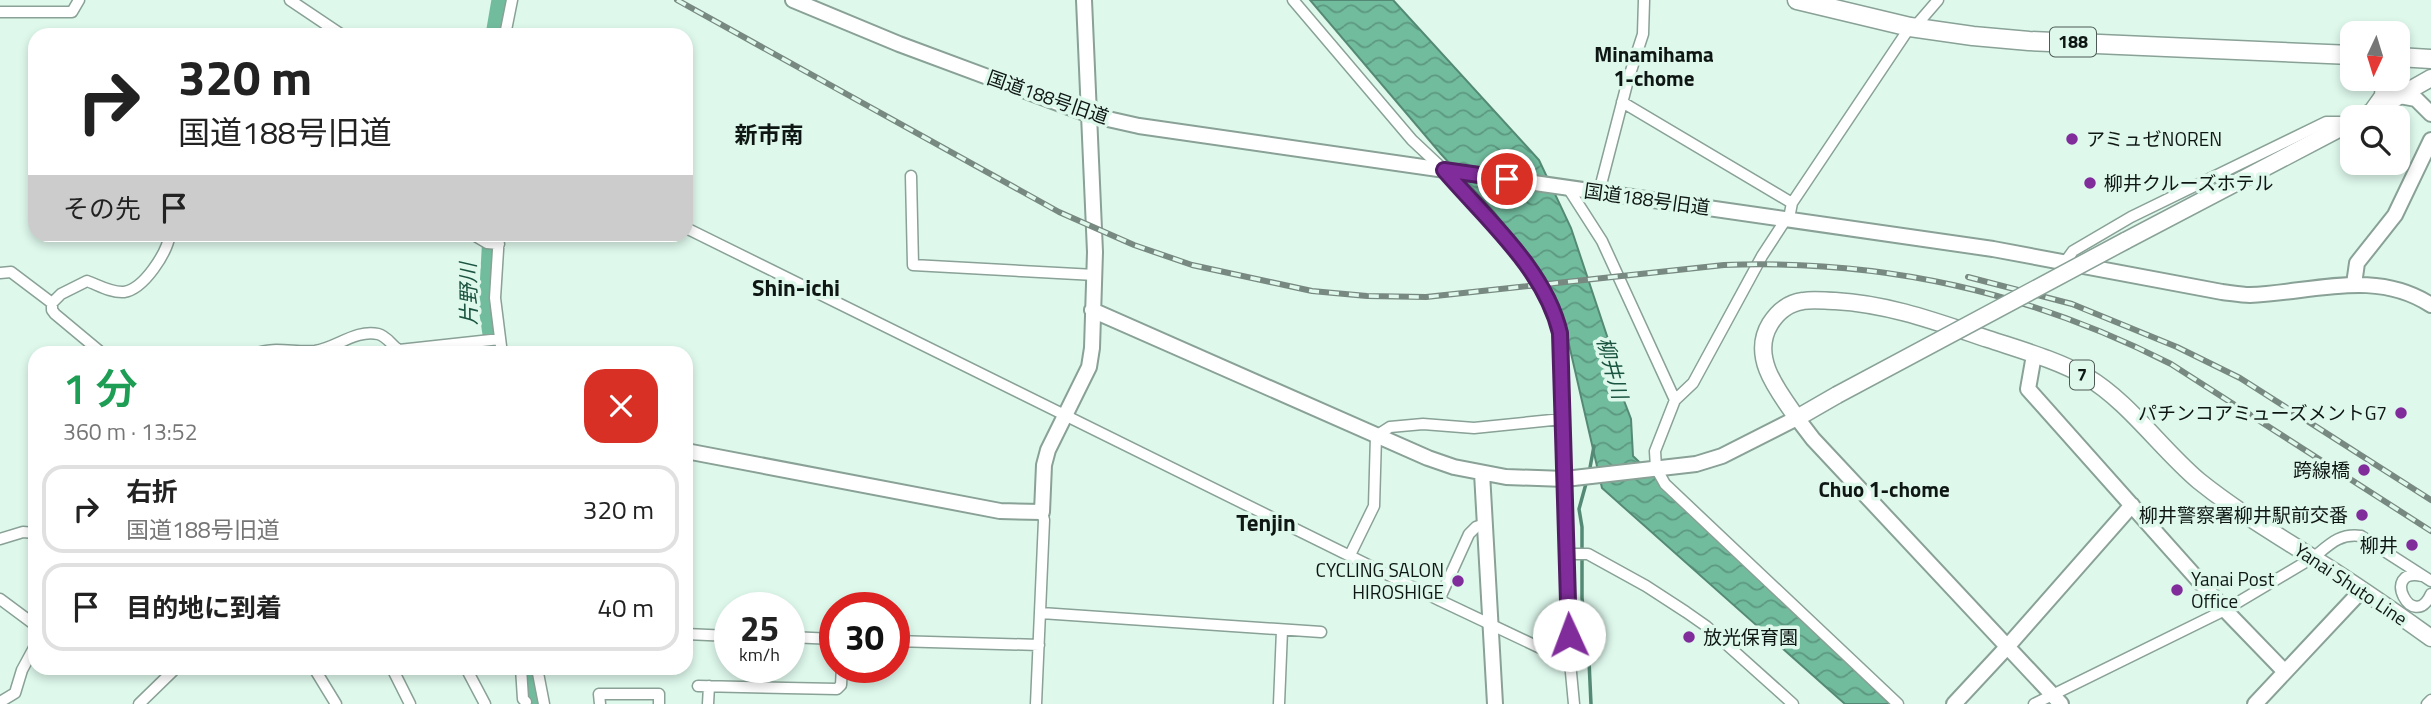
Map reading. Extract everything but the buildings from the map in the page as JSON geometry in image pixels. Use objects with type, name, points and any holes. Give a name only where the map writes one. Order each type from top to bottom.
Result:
[{"type":"highway","name":"188","points":[[1797,0],[1910,27],[2029,41],[2340,54]]},
{"type":"highway","points":[[2410,58],[2431,59]]},
{"type":"main road","points":[[2384,105],[2431,78]]},
{"type":"main road","points":[[1797,418],[2124,241],[2340,128]]},
{"type":"main road","name":"Yanai Shuto Line","points":[[1797,418],[1769,374],[1763,358],[1762,341],[1776,314],[1790,304],[1805,300],[1862,303],[1893,308],[2034,355],[2087,378],[2120,403],[2164,449],[2241,513],[2309,561],[2362,590],[2430,634]]},
{"type":"street","points":[[0,12],[72,12],[79,0]]},
{"type":"street","points":[[290,0],[332,28]]},
{"type":"street","name":"国道188号旧道","points":[[793,0],[899,44],[1090,115],[1139,126],[1993,249],[2246,295],[2354,284],[2389,287],[2416,295],[2431,305]]},
{"type":"street","points":[[1036,704],[1044,465],[1065,414],[1089,367],[1093,310],[1095,275],[1084,0]]},
{"type":"street","points":[[1293,0],[1412,140],[1449,171],[1532,270],[1556,317],[1560,333],[1570,662],[1574,704]]},
{"type":"street","points":[[1599,192],[1643,34],[1644,0]]},
{"type":"street","points":[[1652,468],[1658,441],[1675,400],[1693,383],[1792,203],[1910,27],[1919,22],[1938,0]]},
{"type":"street","points":[[506,28],[510,1]]},
{"type":"street","points":[[2400,96],[2416,99],[2431,114]]},
{"type":"street","points":[[1622,102],[1792,203]]},
{"type":"street","points":[[2065,262],[2073,251],[2131,217],[2326,122],[2340,122]]},
{"type":"street","points":[[2354,284],[2357,263],[2395,215],[2425,168],[2431,140]]},
{"type":"street","points":[[911,176],[913,265],[1095,275]]},
{"type":"street","points":[[1563,187],[1602,241],[1675,400]]},
{"type":"street","points":[[693,231],[1570,662]]},
{"type":"street","points":[[93,346],[55,314],[52,303],[61,294],[87,281],[108,290],[122,292],[134,288],[164,256],[169,242]]},
{"type":"street","points":[[496,242],[495,298],[501,346]]},
{"type":"street","points":[[0,273],[11,272],[52,303]]},
{"type":"street","points":[[1093,310],[1427,458],[1506,477],[1565,479],[1696,464],[1722,456],[1797,418],[1813,439],[2056,699]]},
{"type":"street","points":[[329,346],[365,334],[379,334],[391,346]]},
{"type":"street","points":[[436,346],[500,339]]},
{"type":"street","points":[[2034,355],[2028,389],[2225,610],[2285,672]]},
{"type":"street","points":[[1376,436],[1390,427],[1423,424],[1474,428],[1562,419]]},
{"type":"street","points":[[1350,555],[1374,506],[1376,436]]},
{"type":"street","points":[[693,452],[999,510],[1042,512]]},
{"type":"street","points":[[1652,468],[1665,484],[1898,704]]},
{"type":"street","points":[[1482,473],[1495,704]]},
{"type":"street","points":[[1954,704],[2132,505]]},
{"type":"street","points":[[1439,600],[1469,534],[1476,527],[1485,524]]},
{"type":"street","points":[[0,539],[28,532]]},
{"type":"street","points":[[2034,704],[2056,699],[2225,610],[2309,561],[2348,534],[2361,536],[2429,582]]},
{"type":"street","points":[[1568,555],[1588,554],[1646,586],[1706,626],[1793,704]]},
{"type":"street","points":[[2429,582],[2416,575],[2408,577],[2402,583],[2401,595],[2406,602],[2414,606],[2426,603],[2431,594]]},
{"type":"street","points":[[2261,702],[2285,672],[2362,590]]},
{"type":"street","points":[[0,599],[28,620]]},
{"type":"street","points":[[1041,613],[1321,632]]},
{"type":"street","points":[[1279,704],[1282,630]]},
{"type":"street","points":[[693,634],[714,635]]},
{"type":"street","points":[[910,641],[1039,645]]},
{"type":"street","points":[[0,702],[15,693],[28,659]]},
{"type":"street","points":[[139,704],[169,675]]},
{"type":"street","points":[[318,675],[332,703]]},
{"type":"street","points":[[396,675],[411,704]]},
{"type":"street","points":[[470,675],[485,704]]},
{"type":"street","points":[[521,675],[523,699],[544,704]]},
{"type":"street","points":[[532,699],[536,675]]},
{"type":"street","points":[[708,704],[703,686],[837,689],[841,683]]},
{"type":"street","points":[[600,704],[599,694],[659,694],[659,704]]},
{"type":"street","points":[[2427,704],[2431,700]]},
{"type":"water","name":"柳井川","points":[[1310,0],[1393,0],[1539,160],[1571,228],[1610,345],[1618,385],[1631,419],[1633,456],[1890,704],[1845,704],[1602,488],[1565,327],[1538,269],[1494,212]]},
{"type":"waterway","name":"片野川","points":[[496,28],[501,0]]},
{"type":"waterway","name":"片野川","points":[[492,242],[488,307],[494,346]]},
{"type":"waterway","points":[[1589,473],[1594,446]]},
{"type":"waterway","points":[[1587,480],[1579,509],[1582,527],[1582,598],[1591,704]]},
{"type":"waterway","name":"片野川","points":[[530,675],[535,704]]},
{"type":"railway","points":[[677,0],[1059,212],[1134,245],[1192,265],[1312,291],[1367,296],[1426,297],[1724,265],[1841,268],[1954,285],[2064,317],[2171,364],[2431,531]]},
{"type":"railway","points":[[1968,277],[2072,304],[2177,347],[2240,378],[2431,500]]},
{"type":"place","name":"アミュゼNOREN","points":[[2072,139]]},
{"type":"place","name":"柳井クルーズホテル","points":[[2090,183]]},
{"type":"place","name":"パチンコアミューズメントG7","points":[[2401,413]]},
{"type":"place","name":"跨線橋","points":[[2364,470]]},
{"type":"place","name":"柳井警察署柳井駅前交番","points":[[2362,515]]},
{"type":"place","name":"柳井","points":[[2412,545]]},
{"type":"place","name":"CYCLING SALON HIROSHIGE","points":[[1458,581]]},
{"type":"place","name":"Yanai Post Office","points":[[2177,590]]},
{"type":"place","name":"放光保育園","points":[[1689,637]]},
{"type":"district","name":"Minamihama 1-chome","points":[[1654,67]]},
{"type":"district","name":"新市南","points":[[769,135]]},
{"type":"district","name":"Shin-ichi","points":[[796,288]]},
{"type":"district","name":"Chuo 1-chome","points":[[1884,490]]},
{"type":"district","name":"Tenjin","points":[[1266,523]]},
{"type":"route","points":[[1507,179],[1444,170],[1532,270],[1556,317],[1560,333],[1569,635]]}]
